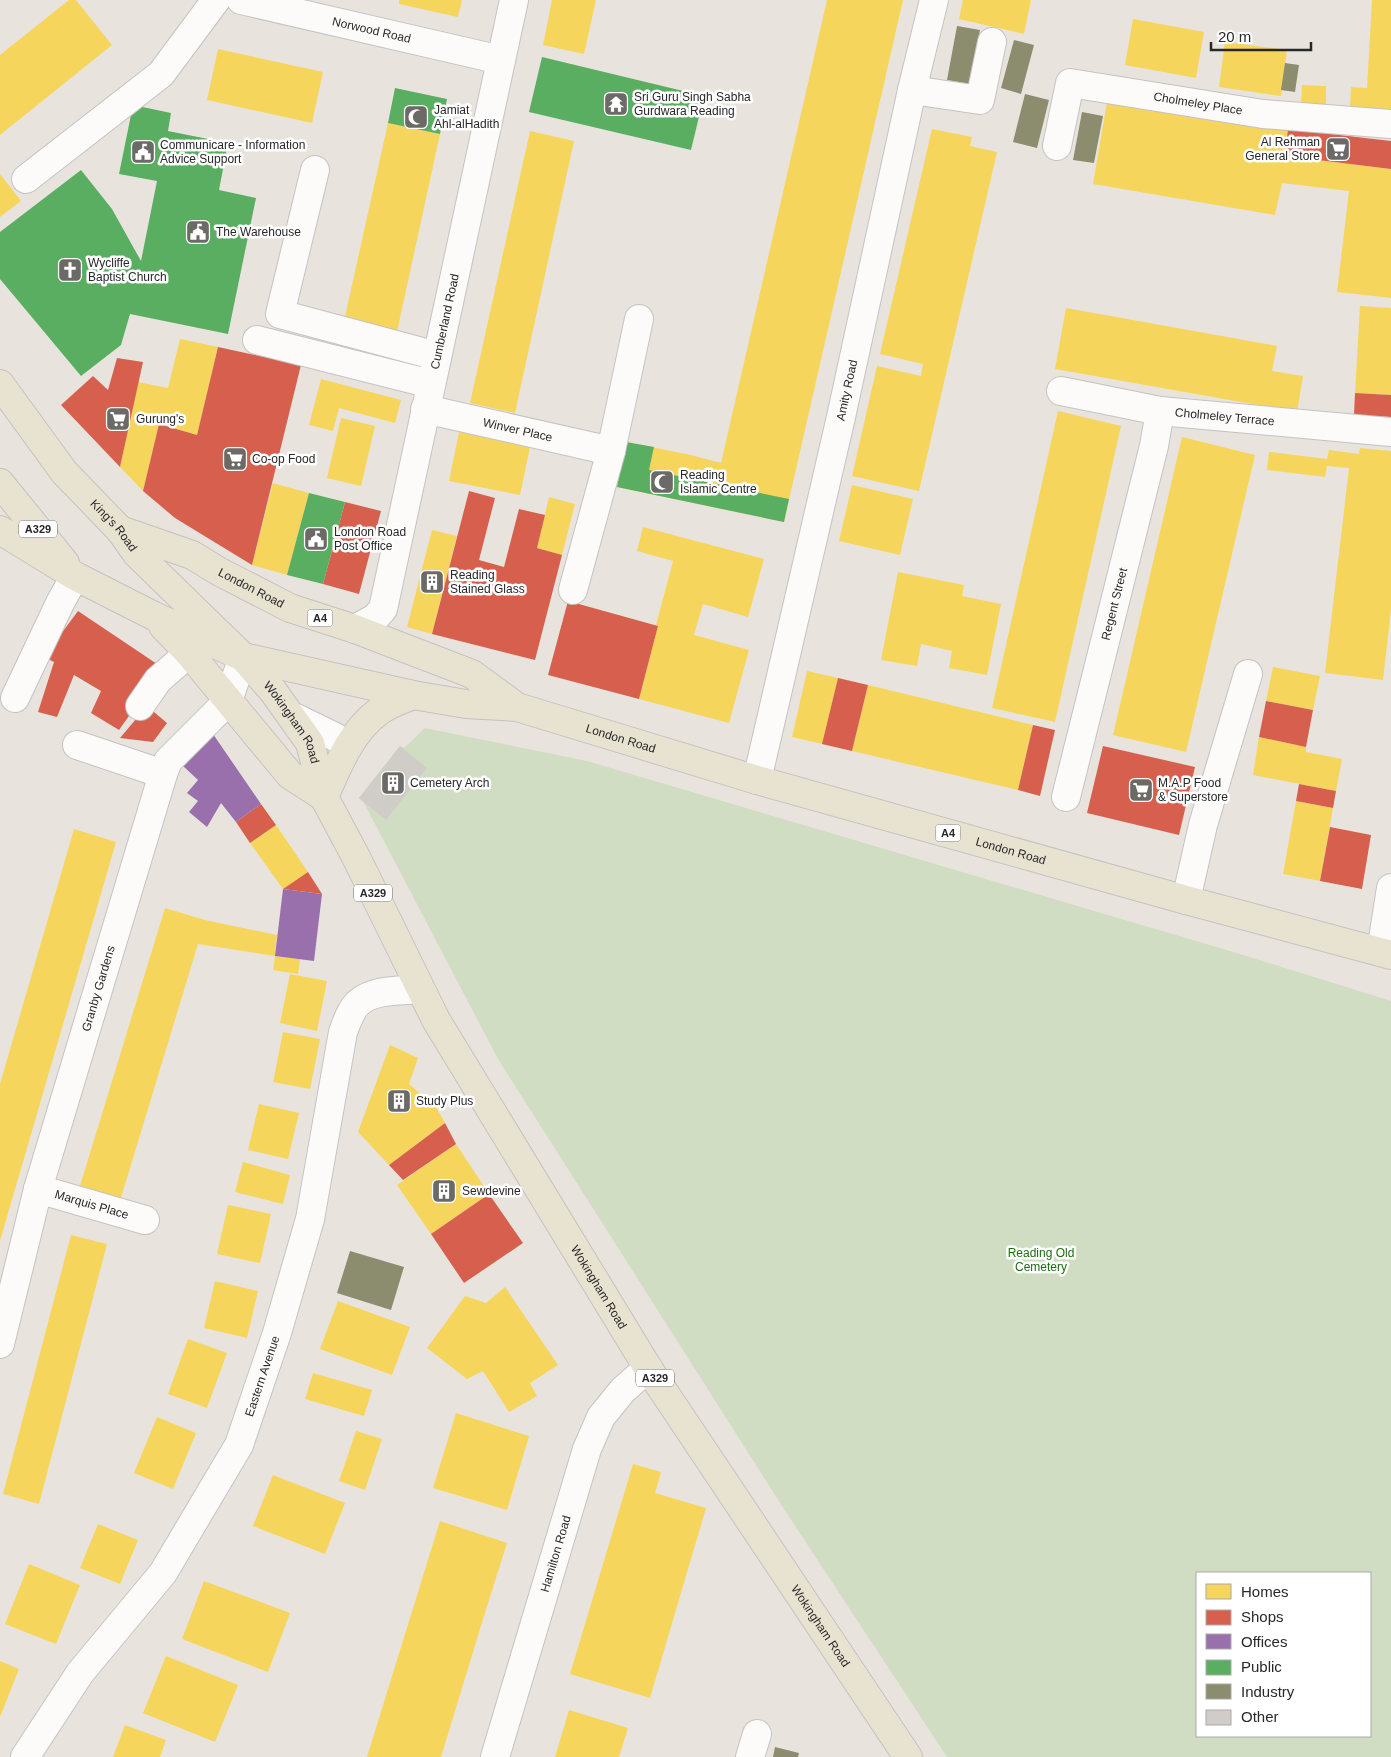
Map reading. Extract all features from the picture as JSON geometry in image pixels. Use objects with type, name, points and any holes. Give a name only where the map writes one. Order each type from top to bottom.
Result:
[{"type":"main road","name":"King's Road","points":[[0,384],[64,472],[120,530],[137,554],[243,657]]},
{"type":"main road","name":"A329","points":[[0,483],[75,576]]},
{"type":"main road","name":"London Road","points":[[0,530],[75,576],[154,616],[243,657],[413,695],[466,704],[517,708],[757,780],[1386,954]]},
{"type":"main road","name":"London Road","points":[[120,530],[192,556],[290,608],[355,629],[472,674],[517,708]]},
{"type":"main road","name":"London Road","points":[[154,616],[228,701]]},
{"type":"main road","name":"Wokingham Road","points":[[243,657],[273,691],[310,742],[324,797],[357,859],[436,1020],[648,1368],[908,1757]]},
{"type":"main road","points":[[324,797],[348,746],[361,728],[380,711],[413,695]]},
{"type":"main road","name":"Wokingham Road","points":[[228,701],[290,775],[324,797]]},
{"type":"street","points":[[26,179],[161,74],[216,0]]},
{"type":"street","name":"Norwood Road","points":[[241,0],[501,60]]},
{"type":"street","name":"Cumberland Road","points":[[355,629],[375,618],[382,609],[514,0]]},
{"type":"street","name":"Amity Road","points":[[757,780],[842,417],[912,90],[934,0]]},
{"type":"street","points":[[912,90],[980,100],[992,42]]},
{"type":"street","name":"Cholmeley Place","points":[[1056,146],[1070,83],[1263,114],[1391,124]]},
{"type":"street","points":[[315,170],[280,314],[437,356]]},
{"type":"street","points":[[573,590],[610,451],[638,319]]},
{"type":"street","name":"Winver Place","points":[[257,340],[428,397],[610,451]]},
{"type":"street","name":"Cholmeley Terrace","points":[[1060,391],[1160,411],[1391,432]]},
{"type":"street","name":"Regent Street","points":[[1066,797],[1154,446],[1160,411]]},
{"type":"street","points":[[15,698],[60,603],[75,576]]},
{"type":"street","points":[[140,706],[158,680],[188,653]]},
{"type":"street","name":"Granby Gardens","points":[[0,1344],[38,1189],[163,774],[168,761],[228,701],[243,657]]},
{"type":"street","points":[[1186,900],[1203,826],[1248,674]]},
{"type":"street","points":[[292,716],[336,737],[348,746]]},
{"type":"street","points":[[77,745],[163,774]]},
{"type":"street","points":[[1386,954],[1391,888]]},
{"type":"street","name":"Eastern Avenue","points":[[25,1757],[80,1674],[163,1573],[239,1445],[277,1333],[310,1219],[343,1032],[351,1012],[358,1002],[375,994],[420,989]]},
{"type":"street","name":"Marquis Place","points":[[38,1189],[145,1220]]},
{"type":"street","name":"Hamilton Road","points":[[495,1757],[587,1449],[601,1417],[623,1390],[648,1368]]},
{"type":"green space","name":"Reading Old Cemetery","points":[[425,728],[587,761],[1240,954],[1391,1001],[1391,1757],[947,1757],[782,1506],[498,1059],[364,803],[359,798],[400,746],[404,748]]},
{"type":"building: Homes","points":[[69,0],[76,0],[112,45],[0,135],[0,55]]},
{"type":"building: Homes","points":[[399,0],[462,0],[458,17],[399,4]]},
{"type":"building: Homes","points":[[552,0],[596,0],[584,54],[543,45]]},
{"type":"building: Homes","points":[[827,0],[903,0],[784,522],[617,487],[626,442],[721,463]]},
{"type":"building: Homes","points":[[963,0],[1031,0],[1024,34],[959,19]]},
{"type":"building: Homes","points":[[1372,0],[1391,0],[1391,110],[1350,108],[1351,87],[1367,88]]},
{"type":"building: Homes","points":[[1133,19],[1204,32],[1196,78],[1125,65]]},
{"type":"building: Homes","points":[[1225,42],[1287,50],[1281,96],[1219,87]]},
{"type":"building: Homes","points":[[218,49],[323,72],[312,123],[207,100]]},
{"type":"building: Homes","points":[[1302,85],[1326,86],[1326,108],[1301,107]]},
{"type":"building: Homes","points":[[1107,102],[1288,129],[1285,156],[1391,169],[1391,298],[1337,292],[1349,191],[1282,183],[1275,215],[1093,184]]},
{"type":"building: Homes","points":[[388,123],[440,134],[395,341],[342,330]]},
{"type":"building: Homes","points":[[932,129],[972,137],[970,146],[997,152],[919,491],[852,476],[877,366],[921,376],[923,364],[880,354]]},
{"type":"building: Homes","points":[[530,131],[574,141],[515,413],[470,403]]},
{"type":"building: Homes","points":[[0,174],[21,201],[0,217]]},
{"type":"building: Homes","points":[[1360,306],[1391,308],[1391,395],[1355,393]]},
{"type":"building: Homes","points":[[1066,308],[1277,346],[1272,371],[1303,376],[1297,412],[1055,369]]},
{"type":"building: Homes","points":[[180,339],[218,347],[197,435],[159,424],[143,491],[120,467],[138,382],[168,388]]},
{"type":"building: Homes","points":[[321,379],[401,400],[395,423],[339,408],[333,431],[309,425]]},
{"type":"building: Homes","points":[[1058,411],[1121,426],[1055,722],[992,708]]},
{"type":"building: Homes","points":[[341,418],[375,426],[361,486],[327,478]]},
{"type":"building: Homes","points":[[459,432],[530,447],[520,495],[449,481]]},
{"type":"building: Homes","points":[[1182,437],[1255,455],[1186,752],[1113,735]]},
{"type":"building: Homes","points":[[1360,448],[1391,451],[1391,609],[1383,680],[1325,673],[1349,468],[1327,466],[1325,477],[1267,470],[1269,452],[1327,459],[1329,450],[1359,454]]},
{"type":"building: Homes","points":[[273,483],[309,493],[287,575],[252,565]]},
{"type":"building: Homes","points":[[852,485],[913,499],[900,555],[839,541]]},
{"type":"building: Homes","points":[[549,497],[575,504],[562,555],[537,548]]},
{"type":"building: Homes","points":[[643,527],[764,559],[748,617],[703,604],[694,635],[749,650],[729,723],[639,699],[673,561],[637,551]]},
{"type":"building: Homes","name":"Reading Stained Glass","points":[[432,530],[457,536],[432,634],[407,627]]},
{"type":"building: Homes","points":[[898,572],[964,585],[962,596],[1001,604],[987,675],[949,668],[952,651],[921,644],[917,666],[881,660]]},
{"type":"building: Homes","points":[[1273,667],[1320,676],[1313,710],[1266,701]]},
{"type":"building: Homes","points":[[807,671],[838,678],[822,744],[792,737]]},
{"type":"building: Homes","points":[[868,685],[1033,725],[1018,790],[852,751]]},
{"type":"building: Homes","points":[[1259,737],[1306,747],[1306,752],[1342,759],[1336,791],[1253,775]]},
{"type":"building: Homes","points":[[1296,801],[1333,808],[1320,881],[1283,874]]},
{"type":"building: Homes","points":[[276,825],[308,872],[283,889],[250,843]]},
{"type":"building: Homes","points":[[74,829],[116,842],[0,1241],[0,1084]]},
{"type":"building: Homes","points":[[165,908],[205,920],[277,935],[275,956],[198,944],[120,1201],[79,1189]]},
{"type":"building: Homes","points":[[275,956],[300,959],[298,974],[273,970]]},
{"type":"building: Homes","points":[[290,974],[327,981],[317,1031],[280,1023]]},
{"type":"building: Homes","points":[[283,1032],[320,1039],[310,1089],[273,1082]]},
{"type":"building: Homes","name":"Study Plus","points":[[390,1045],[418,1058],[409,1084],[436,1107],[445,1123],[389,1165],[358,1132]]},
{"type":"building: Homes","points":[[259,1104],[299,1113],[288,1159],[248,1150]]},
{"type":"building: Homes","name":"Sewdevine","points":[[456,1144],[489,1194],[431,1234],[397,1185]]},
{"type":"building: Homes","points":[[243,1162],[290,1175],[283,1204],[235,1192]]},
{"type":"building: Homes","points":[[228,1205],[271,1214],[260,1263],[217,1254]]},
{"type":"building: Homes","points":[[71,1235],[107,1244],[39,1504],[3,1494]]},
{"type":"building: Homes","points":[[215,1281],[258,1291],[247,1338],[204,1328]]},
{"type":"building: Homes","points":[[505,1287],[558,1365],[530,1383],[537,1396],[509,1412],[483,1371],[467,1379],[427,1348],[465,1296],[486,1303]]},
{"type":"building: Homes","points":[[338,1301],[410,1327],[392,1375],[320,1349]]},
{"type":"building: Homes","points":[[188,1339],[227,1353],[207,1408],[168,1394]]},
{"type":"building: Homes","points":[[313,1373],[372,1390],[364,1416],[305,1399]]},
{"type":"building: Homes","points":[[456,1413],[529,1436],[507,1510],[433,1488]]},
{"type":"building: Homes","points":[[157,1417],[196,1433],[173,1489],[134,1473]]},
{"type":"building: Homes","points":[[356,1431],[382,1439],[365,1490],[339,1481]]},
{"type":"building: Homes","points":[[633,1464],[661,1472],[655,1493],[706,1508],[650,1698],[570,1674]]},
{"type":"building: Homes","points":[[273,1475],[345,1503],[325,1554],[253,1526]]},
{"type":"building: Homes","points":[[440,1521],[507,1543],[441,1757],[367,1757]]},
{"type":"building: Homes","points":[[98,1524],[138,1540],[120,1584],[80,1568]]},
{"type":"building: Homes","points":[[29,1564],[80,1585],[56,1644],[5,1624]]},
{"type":"building: Homes","points":[[204,1581],[290,1613],[268,1672],[182,1639]]},
{"type":"building: Homes","points":[[166,1656],[238,1685],[215,1742],[143,1713]]},
{"type":"building: Homes","points":[[0,1661],[19,1669],[0,1717]]},
{"type":"building: Homes","points":[[569,1710],[628,1728],[619,1757],[555,1757]]},
{"type":"building: Homes","points":[[125,1725],[166,1740],[160,1757],[113,1757]]},
{"type":"building: Shops","name":"Al Rehman General Store","points":[[1288,129],[1391,141],[1391,169],[1285,156]]},
{"type":"building: Shops","name":"Co-op Food","points":[[218,347],[301,365],[252,565],[175,518],[143,491],[159,424],[197,435]]},
{"type":"building: Shops","points":[[117,358],[143,362],[120,467],[61,405],[93,376],[108,390]]},
{"type":"building: Shops","points":[[1355,393],[1391,395],[1391,417],[1354,415]]},
{"type":"building: Shops","points":[[469,491],[495,498],[479,560],[504,567],[519,509],[545,515],[537,548],[562,555],[535,660],[432,634]]},
{"type":"building: Shops","points":[[345,502],[381,511],[359,594],[323,584]]},
{"type":"building: Shops","points":[[568,601],[658,626],[639,699],[548,675]]},
{"type":"building: Shops","points":[[78,611],[157,664],[160,672],[119,730],[91,713],[101,691],[74,675],[57,717],[38,712],[54,662],[48,659],[58,638]]},
{"type":"building: Shops","points":[[838,678],[868,685],[852,751],[822,744]]},
{"type":"building: Shops","points":[[1266,701],[1313,710],[1306,747],[1259,737]]},
{"type":"building: Shops","points":[[147,706],[167,723],[153,742],[120,738]]},
{"type":"building: Shops","points":[[1033,725],[1055,730],[1040,796],[1018,790]]},
{"type":"building: Shops","points":[[1103,746],[1195,767],[1179,835],[1087,813]]},
{"type":"building: Shops","points":[[1299,784],[1336,791],[1333,808],[1296,801]]},
{"type":"building: Shops","points":[[261,804],[276,825],[250,843],[236,822]]},
{"type":"building: Shops","points":[[1330,827],[1371,835],[1362,889],[1320,881]]},
{"type":"building: Shops","points":[[308,872],[322,894],[283,889]]},
{"type":"building: Shops","points":[[445,1123],[456,1144],[403,1180],[389,1165]]},
{"type":"building: Shops","points":[[489,1194],[523,1243],[464,1283],[431,1234]]},
{"type":"building: Offices","points":[[213,734],[261,804],[236,822],[221,803],[207,827],[189,812],[198,801],[187,793],[198,780],[182,765]]},
{"type":"building: Offices","points":[[283,889],[322,894],[314,961],[275,956]]},
{"type":"building: Public","name":"Sri Guru Singh Sabha Gurdwara Reading","points":[[542,57],[704,96],[691,150],[529,112]]},
{"type":"building: Public","name":"Jamiat Ahl-alHadith","points":[[395,88],[447,99],[440,134],[388,123]]},
{"type":"building: Public","points":[[133,105],[171,113],[168,131],[228,143],[219,190],[256,198],[228,334],[130,314],[121,345],[81,376],[0,279],[0,232],[81,170],[112,209],[141,261],[157,181],[119,174]]},
{"type":"building: Public","name":"Reading Islamic Centre","points":[[626,442],[654,447],[649,470],[789,499],[784,522],[617,487]]},
{"type":"building: Public","name":"London Road Post Office","points":[[309,493],[345,502],[323,584],[287,575]]},
{"type":"building: Industry","points":[[957,26],[980,30],[970,84],[947,80]]},
{"type":"building: Industry","points":[[1014,40],[1034,45],[1021,94],[1001,88]]},
{"type":"building: Industry","points":[[1285,63],[1299,65],[1295,92],[1281,90]]},
{"type":"building: Industry","points":[[1025,94],[1049,100],[1037,148],[1013,142]]},
{"type":"building: Industry","points":[[1082,112],[1103,116],[1094,163],[1073,160]]},
{"type":"building: Industry","points":[[350,1251],[404,1267],[391,1310],[337,1293]]},
{"type":"building: Industry","points":[[775,1747],[799,1753],[798,1757],[773,1757]]},
{"type":"building: Other","name":"Cemetery Arch","points":[[400,746],[427,768],[386,820],[359,798]]},
{"type":"place","name":"Sri Guru Singh Sabha Gurdwara Reading","points":[[616,104]]},
{"type":"place","name":"Jamiat Ahl-alHadith","points":[[416,117]]},
{"type":"place","name":"Al Rehman General Store","points":[[1338,149]]},
{"type":"place","name":"Communicare - Information Advice Support","points":[[143,152]]},
{"type":"place","name":"The Warehouse","points":[[198,232]]},
{"type":"place","name":"Wycliffe Baptist Church","points":[[70,270]]},
{"type":"place","name":"Gurung's","points":[[118,419]]},
{"type":"place","name":"Co-op Food","points":[[235,459]]},
{"type":"place","name":"Reading Islamic Centre","points":[[662,482]]},
{"type":"place","name":"London Road Post Office","points":[[316,539]]},
{"type":"place","name":"Reading Stained Glass","points":[[432,582]]},
{"type":"place","name":"Cemetery Arch","points":[[393,783]]},
{"type":"place","name":"M.A.P Food & Superstore","points":[[1141,790]]},
{"type":"place","name":"Study Plus","points":[[399,1101]]},
{"type":"place","name":"Sewdevine","points":[[444,1191]]}]
